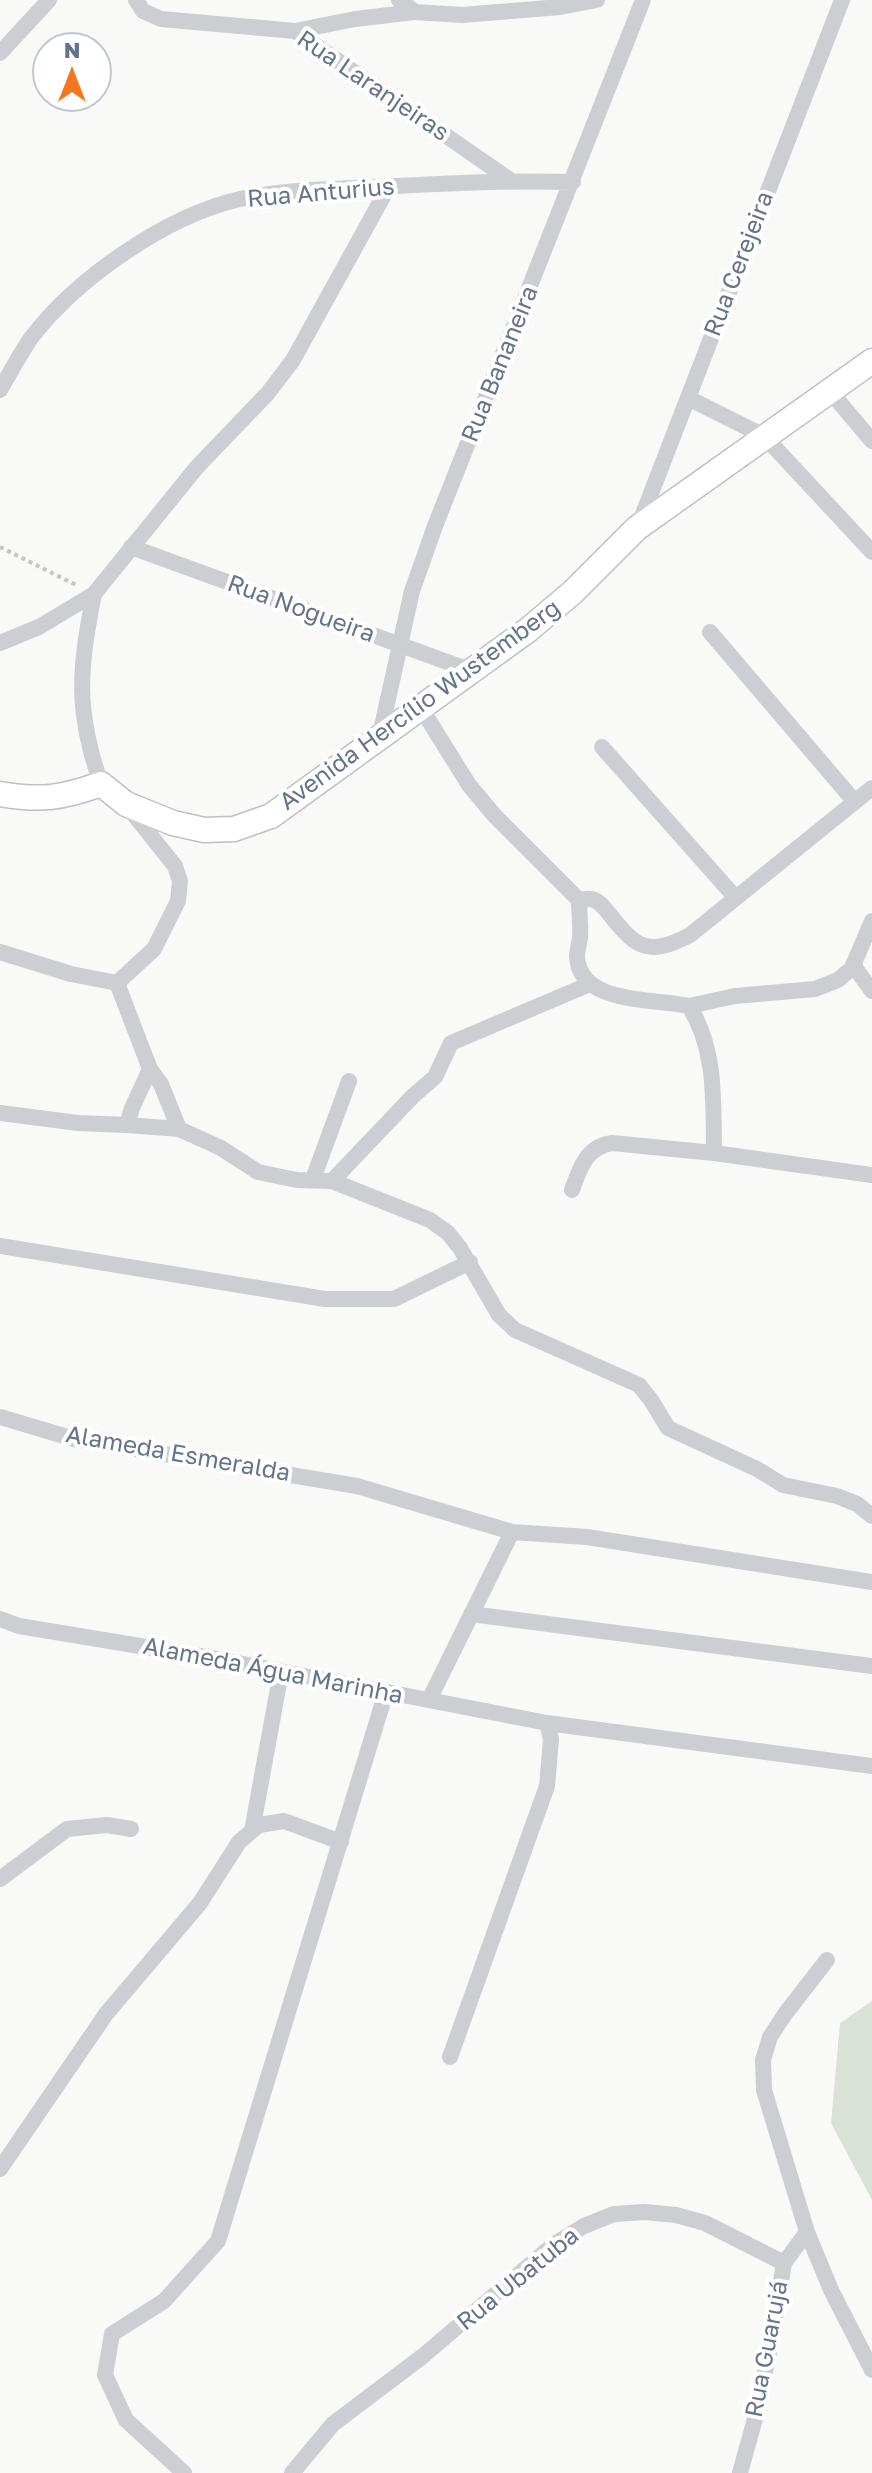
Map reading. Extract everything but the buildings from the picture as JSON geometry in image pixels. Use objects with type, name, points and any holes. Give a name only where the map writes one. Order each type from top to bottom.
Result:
[{"type":"street","points":[[0,53],[49,0]]},
{"type":"street","name":"Rua Laranjeiras","points":[[136,0],[143,11],[161,19],[295,31],[510,180]]},
{"type":"street","points":[[399,0],[415,12]]},
{"type":"street","points":[[295,31],[355,19],[415,12],[462,15],[560,7],[597,0]]},
{"type":"street","name":"Rua Bananeira","points":[[380,735],[398,644],[412,591],[435,526],[643,0]]},
{"type":"street","name":"Rua Cerejeira","points":[[637,528],[842,0]]},
{"type":"street","name":"Rua Anturius","points":[[0,390],[31,338],[78,287],[137,246],[204,210],[240,199],[293,192],[510,180],[573,182]]},
{"type":"street","points":[[0,643],[39,627],[94,594],[197,467],[268,393],[293,360],[389,186]]},
{"type":"street","name":"Avenida Hercílio Wustemberg","points":[[101,784],[126,804],[204,830],[234,829],[271,816],[539,621],[637,528],[872,361]]},
{"type":"street","points":[[829,390],[872,441]]},
{"type":"street","points":[[688,398],[764,436],[872,552]]},
{"type":"street","name":"Rua Nogueira","points":[[131,547],[472,671]]},
{"type":"street","points":[[0,794],[42,799],[67,797],[101,784],[83,717],[81,683],[82,659],[94,594]]},
{"type":"street","points":[[710,632],[855,802]]},
{"type":"street","points":[[421,708],[469,785],[503,825],[579,900],[577,957],[582,974],[593,988],[689,1006],[735,996],[815,989],[838,980],[853,965],[872,921]]},
{"type":"street","points":[[602,747],[735,897]]},
{"type":"street","points":[[579,900],[600,902],[626,936],[642,945],[659,947],[675,943],[690,935],[872,788]]},
{"type":"street","points":[[117,983],[154,949],[178,901],[180,881],[175,866],[126,804]]},
{"type":"street","points":[[0,952],[71,974],[117,983]]},
{"type":"street","points":[[853,965],[872,991]]},
{"type":"street","points":[[117,983],[150,1069],[161,1084],[179,1129]]},
{"type":"street","points":[[332,1181],[435,1077],[451,1043],[590,984]]},
{"type":"street","points":[[689,1006],[698,1021],[709,1053],[713,1078],[714,1153]]},
{"type":"street","points":[[127,1125],[150,1069]]},
{"type":"street","points":[[313,1179],[349,1081]]},
{"type":"street","points":[[0,1113],[78,1123],[179,1129],[221,1148],[258,1172],[297,1180],[332,1181],[430,1220],[448,1233],[470,1262],[499,1315],[515,1330],[639,1385],[668,1428],[757,1469],[783,1485],[837,1496],[857,1504],[872,1516]]},
{"type":"street","points":[[572,1190],[589,1153],[600,1145],[612,1143],[714,1153],[872,1175]]},
{"type":"street","points":[[0,1246],[325,1299],[394,1299],[470,1262]]},
{"type":"street","name":"Alameda Esmeralda","points":[[0,1417],[74,1439],[357,1486],[512,1532],[587,1537],[872,1582]]},
{"type":"street","points":[[429,1700],[512,1532]]},
{"type":"street","points":[[471,1614],[872,1666]]},
{"type":"street","name":"Alameda Água Marinha","points":[[0,1619],[19,1626],[547,1723],[872,1766]]},
{"type":"street","points":[[252,1831],[281,1672]]},
{"type":"street","points":[[184,2473],[126,2420],[105,2375],[112,2334],[164,2301],[218,2241],[386,1692]]},
{"type":"street","points":[[450,2057],[547,1786],[551,1739],[547,1723]]},
{"type":"street","points":[[0,2169],[106,2014],[200,1903],[239,1842],[259,1825],[284,1821],[341,1842]]},
{"type":"street","points":[[0,1879],[67,1829],[107,1825],[131,1829]]},
{"type":"street","points":[[827,1960],[770,2037],[763,2060],[764,2090],[807,2232],[831,2290],[872,2370]]},
{"type":"street","name":"Rua Ubatuba","points":[[292,2473],[333,2424],[423,2356],[553,2245],[584,2226],[614,2214],[645,2212],[676,2215],[705,2223],[784,2263]]},
{"type":"street","name":"Rua Guarujá","points":[[740,2473],[765,2372],[784,2263],[807,2232]]},
{"type":"path","points":[[0,547],[94,594]]},
{"type":"shaded area","points":[[872,2001],[872,2200],[831,2123],[840,2023]]}]
